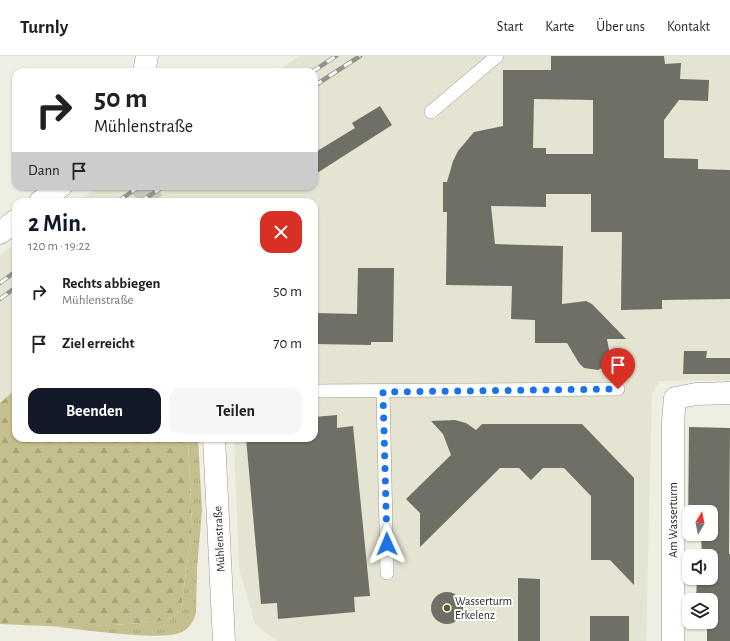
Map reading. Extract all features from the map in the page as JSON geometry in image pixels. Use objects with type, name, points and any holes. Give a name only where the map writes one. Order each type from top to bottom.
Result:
[{"type":"street","points":[[145,68],[147,56]]},
{"type":"street","points":[[45,198],[56,190]]},
{"type":"street","points":[[0,233],[12,223]]},
{"type":"street","name":"Am Wasserturm","points":[[673,641],[672,422],[675,398],[696,394],[730,393]]},
{"type":"street","name":"Mühlenstraße","points":[[214,442],[224,641]]},
{"type":"lane","points":[[431,112],[497,56]]},
{"type":"lane","points":[[318,391],[383,392],[618,389]]},
{"type":"lane","points":[[383,392],[387,574]]},
{"type":"shaded area","points":[[299,56],[730,56],[730,380],[659,381],[652,395],[646,641],[277,641],[255,624],[239,568],[234,442],[318,442],[318,198],[82,198],[94,190],[318,190],[318,68],[281,68]]},
{"type":"shaded area","points":[[12,247],[12,392],[0,403],[0,255]]},
{"type":"green space","points":[[12,392],[12,442],[188,442],[192,526],[181,610],[166,621],[68,627],[0,624],[0,403]]},
{"type":"green space","points":[[188,442],[198,442],[202,510],[197,569],[196,613],[192,623],[188,628],[179,633],[155,636],[119,634],[56,627],[166,621],[181,610],[192,526]]},
{"type":"building","points":[[551,56],[664,56],[665,64],[681,63],[680,79],[709,80],[708,101],[679,100],[664,120],[664,158],[698,159],[698,169],[730,170],[730,299],[662,300],[662,309],[621,310],[622,232],[591,232],[591,194],[546,194],[546,207],[491,206],[495,244],[563,246],[562,304],[586,301],[592,304],[626,339],[607,339],[610,355],[609,362],[598,370],[584,368],[579,363],[567,343],[535,343],[535,320],[511,319],[512,286],[446,285],[447,212],[443,212],[443,182],[447,182],[453,161],[458,151],[474,132],[503,126],[503,70],[551,70]],"holes":[[[534,99],[593,100],[593,154],[546,154],[546,148],[533,148]]]},
{"type":"building","points":[[380,106],[392,125],[318,172],[318,151],[355,128],[352,123]]},
{"type":"building","points":[[358,268],[394,268],[393,342],[371,342],[371,345],[318,344],[318,313],[357,314]]},
{"type":"building","points":[[684,351],[707,351],[706,358],[730,358],[730,374],[683,374]]},
{"type":"building","points":[[337,415],[337,428],[353,426],[370,596],[354,597],[355,612],[278,619],[277,603],[261,604],[246,442],[318,442],[318,417]]},
{"type":"building","points":[[455,420],[466,423],[476,430],[482,424],[582,424],[634,478],[634,585],[610,560],[591,560],[591,496],[564,468],[543,468],[531,480],[519,468],[500,468],[420,547],[420,513],[406,499],[451,455],[443,434],[431,421]]},
{"type":"building","points":[[689,427],[730,428],[730,641],[707,641],[707,629],[718,629],[718,593],[696,593],[697,585],[718,585],[718,549],[702,549],[701,541],[718,541],[718,505],[688,505]]},
{"type":"building","points":[[518,578],[540,579],[540,641],[518,641]]},
{"type":"building","name":"Wasserturm Erkelenz","points":[[444,592],[450,592],[460,599],[463,608],[462,614],[456,621],[450,624],[444,624],[434,617],[431,611],[431,605],[438,595]]},
{"type":"building","points":[[590,616],[629,616],[629,641],[590,641]]},
{"type":"tunnel","points":[[144,190],[150,198]]},
{"type":"railway","points":[[318,68],[336,56]]},
{"type":"railway","points":[[318,83],[360,56]]},
{"type":"railway","points":[[123,198],[134,190]]},
{"type":"railway","points":[[146,198],[158,190]]},
{"type":"railway","points":[[0,283],[12,274]]},
{"type":"railway","points":[[0,299],[12,290]]},
{"type":"place","name":"Wasserturm Erkelenz","points":[[447,608]]},
{"type":"route","points":[[387,544],[383,392],[618,389]]}]
